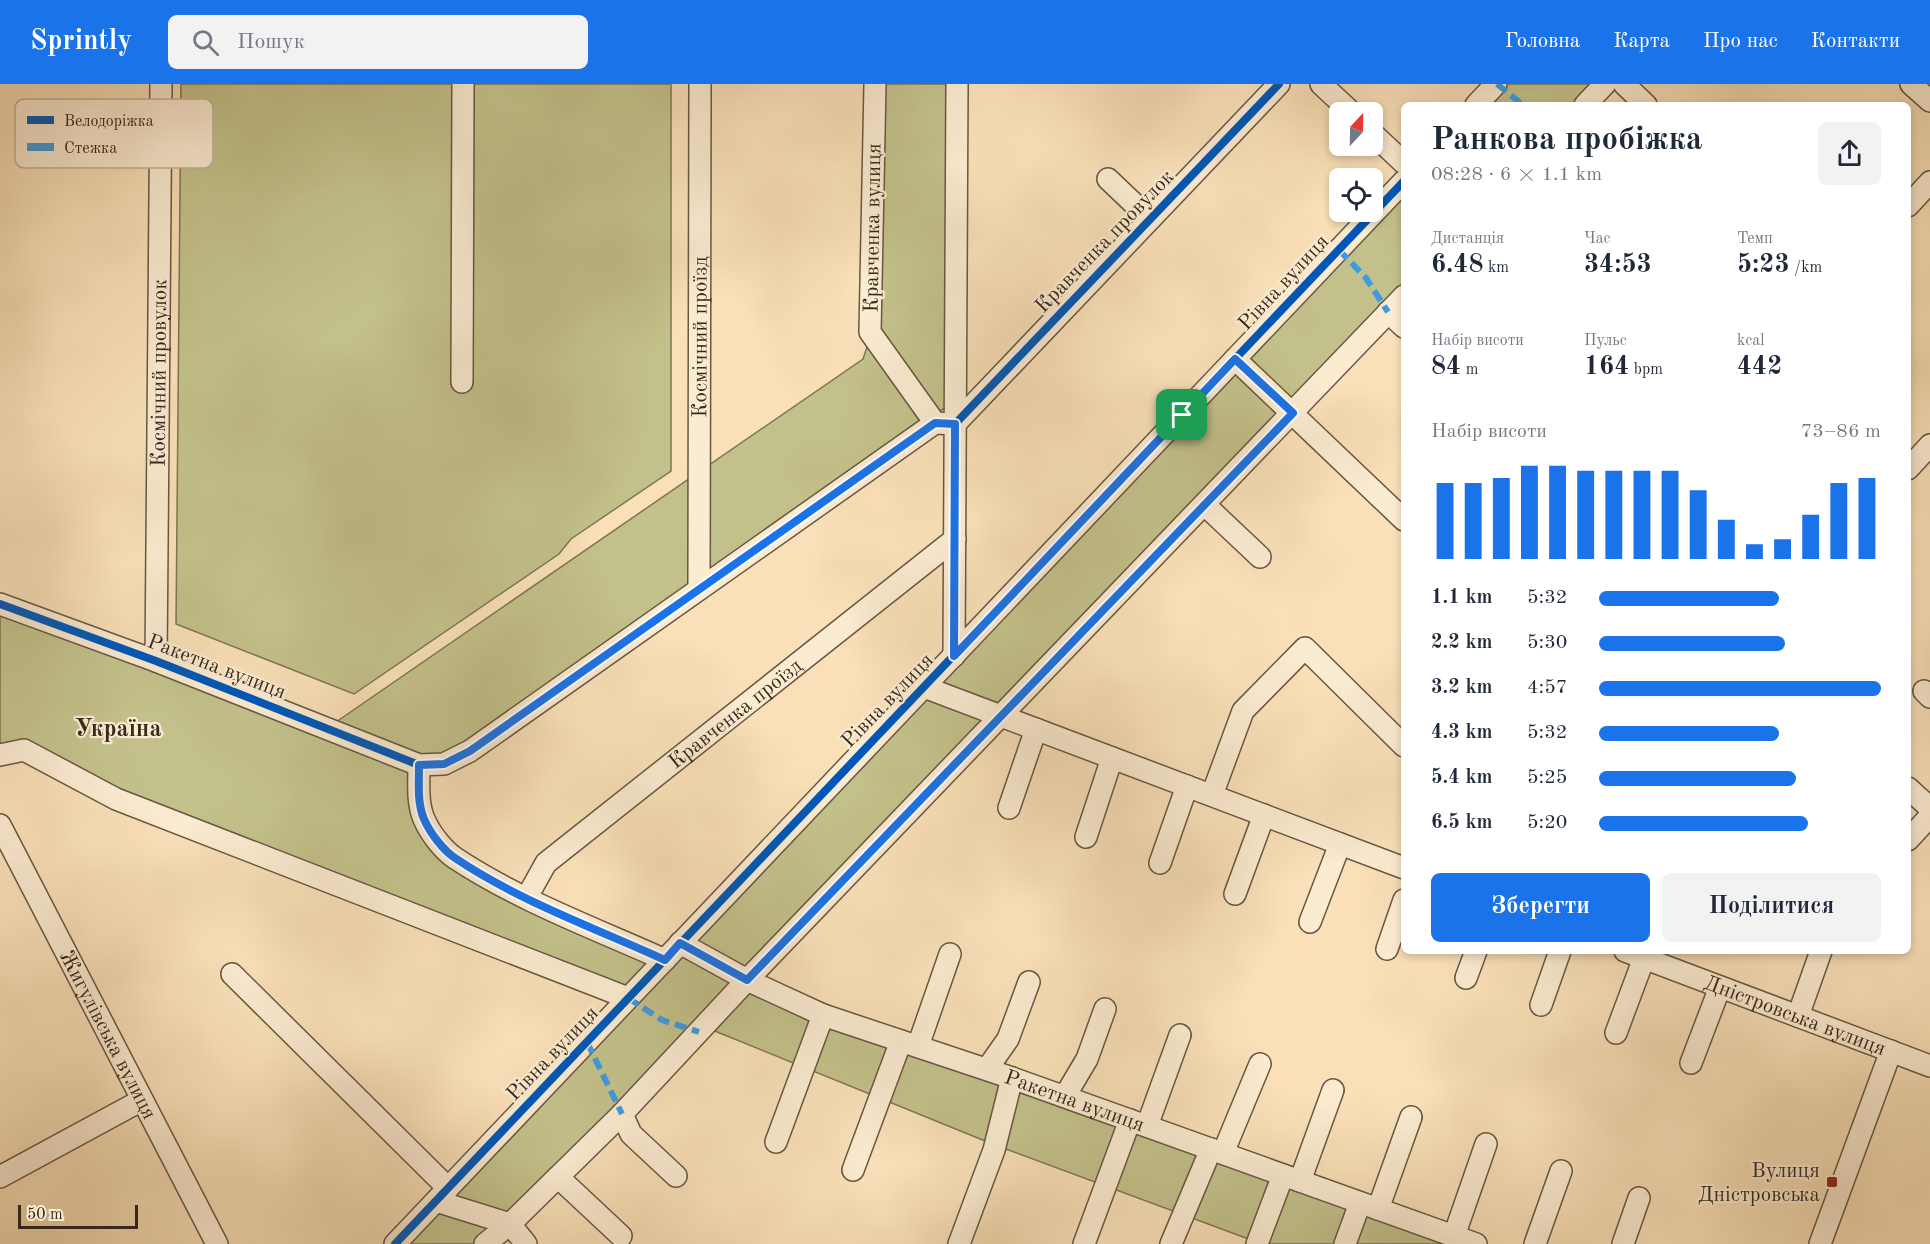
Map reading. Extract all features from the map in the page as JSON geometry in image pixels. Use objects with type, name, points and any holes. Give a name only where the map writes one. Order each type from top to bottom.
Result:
[{"type":"street","name":"Космічний провулок","points":[[161,84],[161,99]]},
{"type":"street","points":[[462,382],[463,84]]},
{"type":"street","name":"Космічний проїзд","points":[[699,589],[700,84]]},
{"type":"street","name":"Кравченка вулиця","points":[[875,84],[870,332],[945,423]]},
{"type":"street","points":[[954,656],[955,538],[945,423],[957,84]]},
{"type":"street","name":"Кравченка провулок","points":[[945,423],[1150,219],[1279,84]]},
{"type":"street","points":[[1321,84],[1340,102]]},
{"type":"street","points":[[1479,102],[1496,84]]},
{"type":"street","points":[[1588,102],[1605,84]]},
{"type":"street","points":[[1624,84],[1643,102]]},
{"type":"street","points":[[1911,84],[1930,101]]},
{"type":"street","points":[[1383,143],[1401,160]]},
{"type":"street","name":"Космічний провулок","points":[[156,661],[160,168]]},
{"type":"street","points":[[1108,179],[1150,219]]},
{"type":"street","points":[[1911,203],[1930,182]]},
{"type":"street","name":"Рівна вулиця","points":[[394,1244],[1401,184]]},
{"type":"street","points":[[485,1244],[510,1224],[622,1114],[747,980],[1401,299]]},
{"type":"street","points":[[1388,312],[1401,324]]},
{"type":"street","points":[[1235,359],[1401,516]]},
{"type":"street","points":[[665,960],[527,897],[454,857],[436,839],[424,819],[419,793],[419,765],[444,764],[470,751],[699,589],[945,423]]},
{"type":"street","points":[[1911,466],[1930,445]]},
{"type":"street","points":[[1205,505],[1260,557]]},
{"type":"street","name":"Кравченка проїзд","points":[[527,897],[546,863],[955,538]]},
{"type":"street","name":"Ракетна вулиця","points":[[0,604],[156,661],[419,765]]},
{"type":"street","points":[[1212,795],[1243,711],[1305,648],[1401,743]]},
{"type":"street","points":[[924,687],[1401,867]]},
{"type":"street","points":[[1009,808],[1036,729]]},
{"type":"street","points":[[0,755],[24,750],[116,799],[628,998]]},
{"type":"street","points":[[1086,837],[1112,758]]},
{"type":"street","points":[[1160,863],[1187,786]]},
{"type":"street","points":[[1911,791],[1930,808]]},
{"type":"street","points":[[1234,894],[1264,815]]},
{"type":"street","points":[[1911,837],[1930,816]]},
{"type":"street","name":"Жигулівська вулиця","points":[[0,825],[217,1244]]},
{"type":"street","points":[[1310,922],[1340,844]]},
{"type":"street","points":[[1387,949],[1401,909]]},
{"type":"street","name":"Ракетна вулиця","points":[[680,943],[747,980],[823,1015],[1065,1096],[1369,1206],[1441,1237],[1476,1244]]},
{"type":"street","points":[[853,1170],[950,954]]},
{"type":"street","points":[[1466,978],[1475,954]]},
{"type":"street","points":[[1541,1005],[1559,954]]},
{"type":"street","points":[[1798,1016],[1820,954]]},
{"type":"street","points":[[1616,1033],[1634,955]]},
{"type":"street","name":"Дністровська вулиця","points":[[1634,955],[1930,1066]]},
{"type":"street","points":[[231,974],[442,1194],[510,1224],[526,1244]]},
{"type":"street","points":[[987,1069],[1008,1039],[1029,982]]},
{"type":"street","points":[[1691,1063],[1720,987]]},
{"type":"street","points":[[1065,1096],[1087,1059],[1105,1009]]},
{"type":"street","points":[[776,1142],[823,1015]]},
{"type":"street","points":[[1084,1244],[1179,1035]]},
{"type":"street","points":[[1820,1244],[1891,1051]]},
{"type":"street","points":[[1171,1244],[1260,1064]]},
{"type":"street","points":[[959,1244],[994,1150],[1012,1078]]},
{"type":"street","points":[[1257,1244],[1292,1178],[1333,1090]]},
{"type":"street","points":[[0,1177],[142,1100]]},
{"type":"street","points":[[622,1114],[631,1134],[676,1176]]},
{"type":"street","points":[[1345,1244],[1369,1206],[1411,1118]]},
{"type":"street","points":[[1441,1237],[1486,1144]]},
{"type":"street","points":[[1535,1244],[1561,1171]]},
{"type":"street","points":[[558,1177],[621,1236]]},
{"type":"street","points":[[1623,1244],[1639,1198]]},
{"type":"shaded area","points":[[181,84],[671,84],[671,471],[571,539],[559,554],[354,694],[176,624],[180,168],[213,168],[213,99],[181,99]]},
{"type":"shaded area","points":[[881,84],[950,84],[947,406],[467,744],[440,756],[416,758],[432,843],[665,965],[1369,222],[1383,222],[1383,207],[1401,188],[1401,292],[740,982],[1460,1244],[1262,1244],[995,1145],[700,1025],[508,1219],[444,1199],[636,996],[0,748],[0,611],[320,733],[863,359],[875,323]]},
{"type":"shaded area","points":[[1500,84],[1598,84],[1581,102],[1483,102]]},
{"type":"shaded area","points":[[438,1206],[501,1226],[477,1244],[402,1244]]},
{"type":"marked path","points":[[1497,84],[1519,102]]},
{"type":"marked path","points":[[1339,250],[1366,278],[1388,312]]},
{"type":"marked path","points":[[628,998],[662,1020],[699,1032]]},
{"type":"marked path","points":[[587,1042],[622,1114]]},
{"type":"cycle path","points":[[0,604],[156,661],[419,765],[444,764],[470,751],[935,423],[955,424],[1279,84]]},
{"type":"cycle path","points":[[395,1244],[1401,184]]},
{"type":"place","name":"Вулиця Дністровська","points":[[1832,1182]]},
{"type":"district","name":"Україна","points":[[118,728]]},
{"type":"route","points":[[1235,359],[1293,413],[747,980],[680,943],[665,960],[527,897],[454,857],[436,839],[424,819],[419,793],[419,765],[444,764],[470,751],[935,423],[955,424],[954,656],[1182,415],[1235,359]]}]
